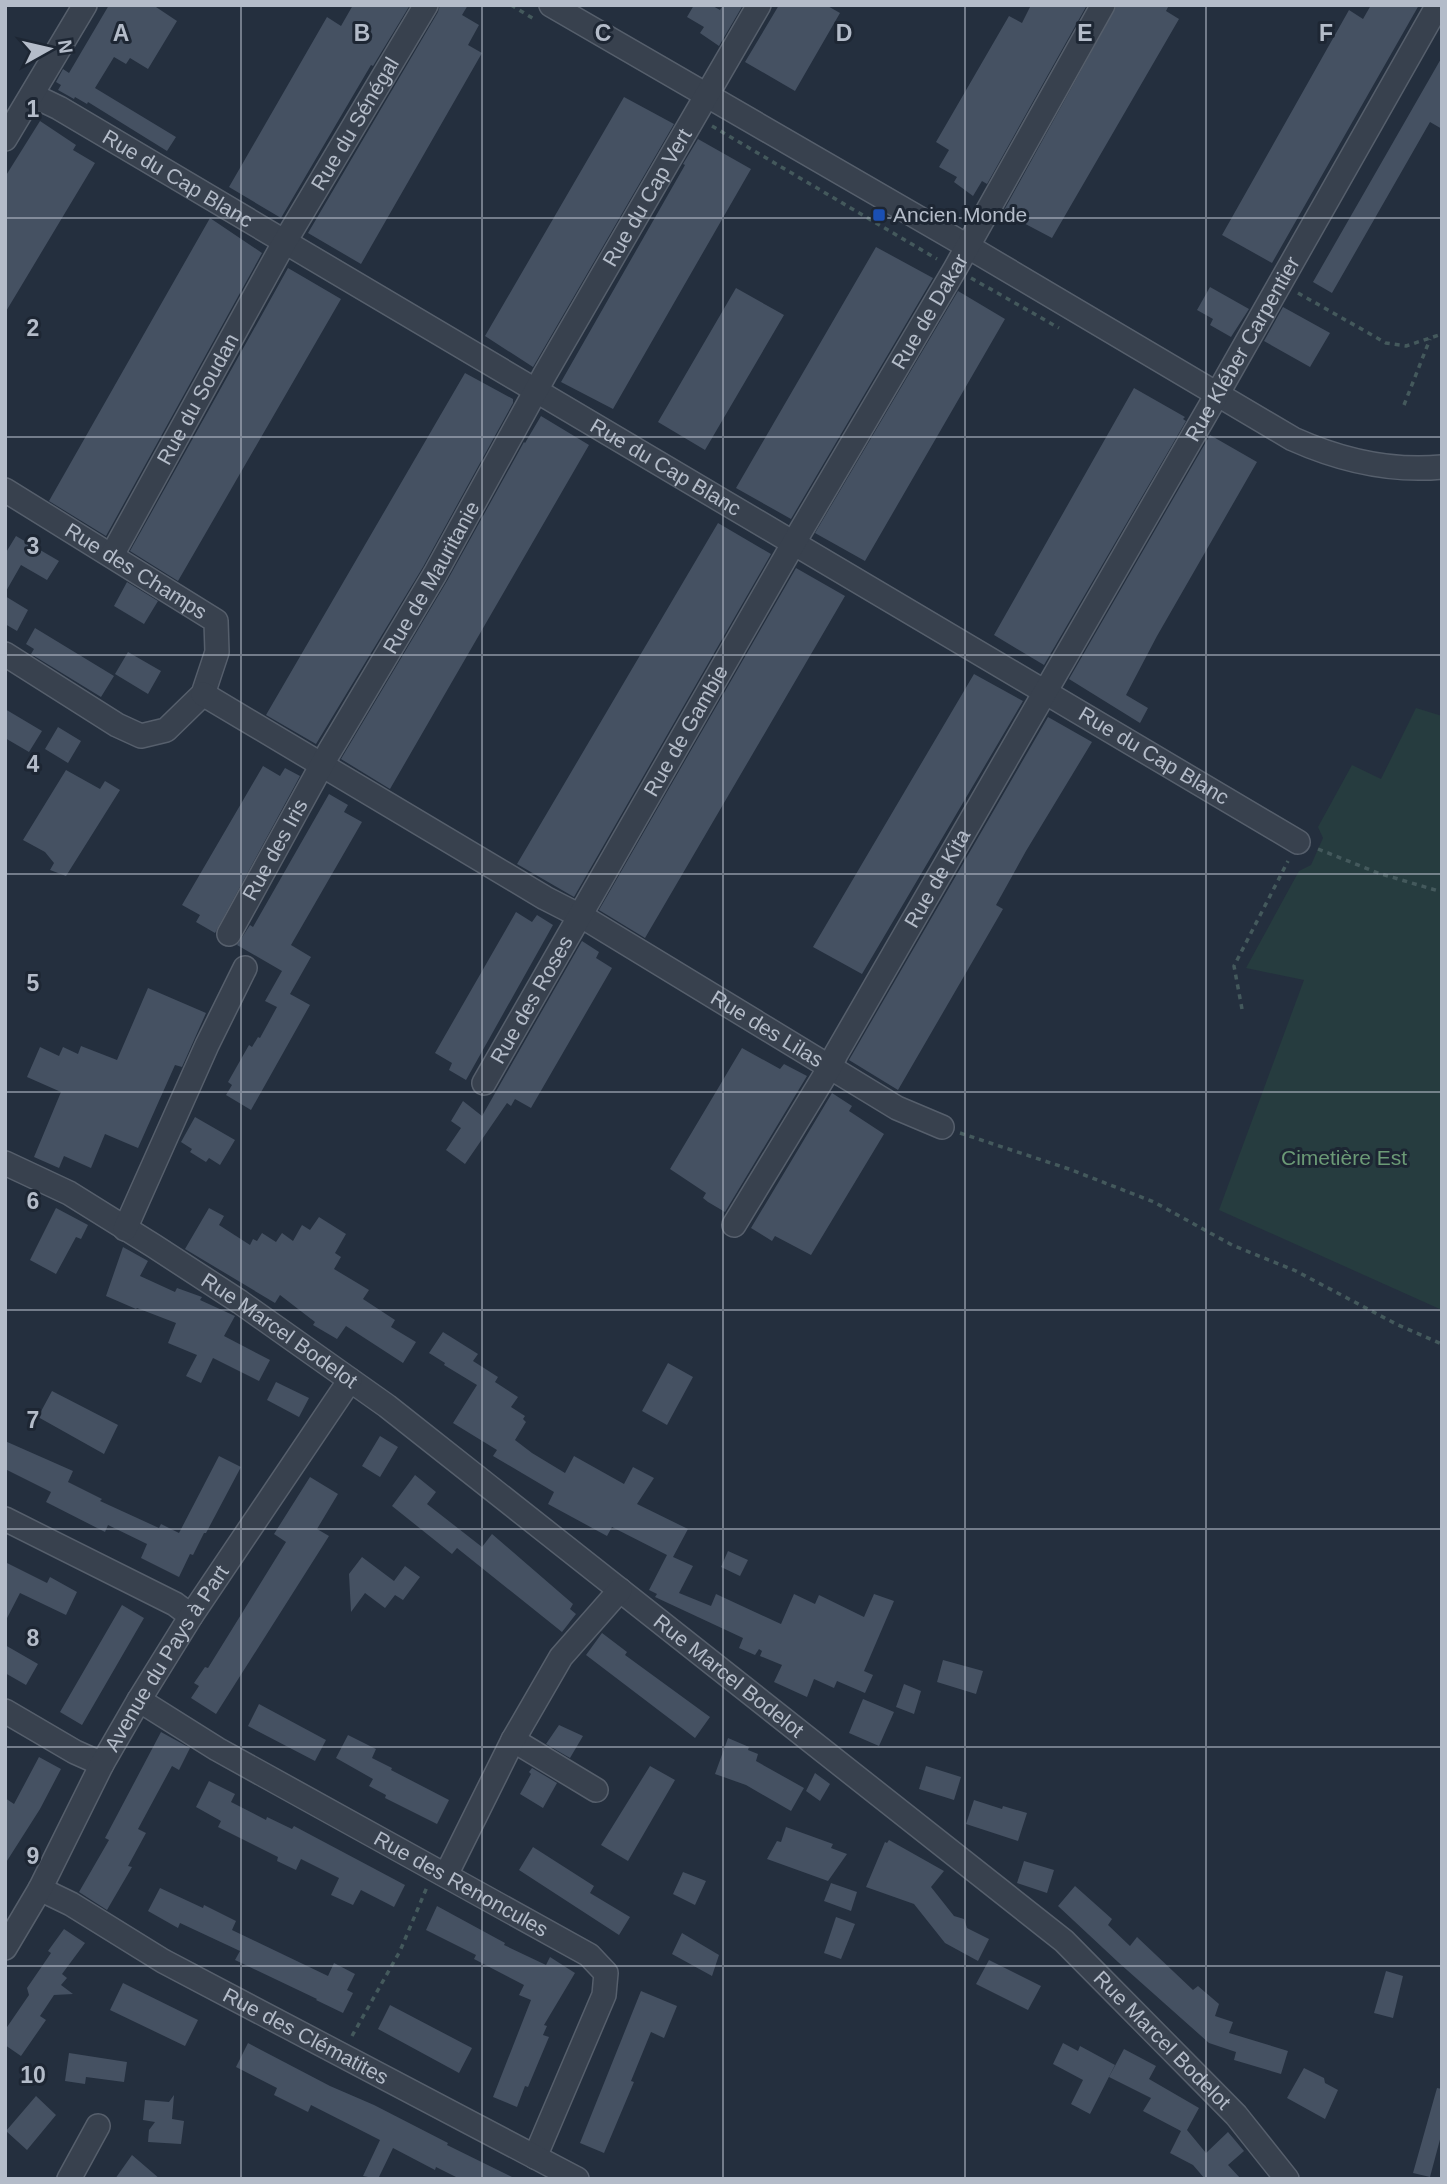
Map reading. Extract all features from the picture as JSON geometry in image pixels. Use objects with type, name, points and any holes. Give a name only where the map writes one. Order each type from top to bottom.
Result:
[{"type":"street","points":[[5,139],[11,118],[32,95],[85,5]]},
{"type":"street","name":"Rue du Sénégal","points":[[284,243],[426,5]]},
{"type":"street","points":[[551,5],[1293,439],[1322,452],[1382,467],[1411,470],[1442,467]]},
{"type":"street","name":"Rue du Cap Vert","points":[[537,390],[759,5]]},
{"type":"street","name":"Rue de Dakar","points":[[794,544],[1103,5]]},
{"type":"street","name":"Rue Kléber Carpentier","points":[[1046,690],[1437,5]]},
{"type":"street","name":"Rue du Cap Blanc","points":[[32,95],[60,108],[284,243],[1046,690],[1298,842]]},
{"type":"street","name":"Rue du Soudan","points":[[112,555],[284,243]]},
{"type":"street","name":"Rue de Mauritanie","points":[[322,766],[435,574],[537,390]]},
{"type":"street","name":"Rue des Champs","points":[[5,489],[216,621],[217,652],[203,694],[166,730],[141,736],[117,725],[5,654]]},
{"type":"street","name":"Rue de Gambie","points":[[579,917],[794,544]]},
{"type":"street","name":"Rue de Kita","points":[[830,1067],[1046,690]]},
{"type":"street","name":"Rue des Lilas","points":[[203,694],[588,920],[830,1067],[734,1226]]},
{"type":"street","name":"Rue des Iris","points":[[229,934],[322,766]]},
{"type":"street","name":"Rue des Roses","points":[[484,1083],[579,917]]},
{"type":"street","points":[[125,1229],[206,1045],[245,968]]},
{"type":"street","points":[[830,1067],[897,1108],[942,1126]]},
{"type":"street","name":"Rue Marcel Bodelot","points":[[5,1163],[69,1193],[240,1303],[387,1406],[1064,1941],[1236,2115],[1287,2179]]},
{"type":"street","name":"Avenue du Pays à Part","points":[[5,1948],[40,1889],[102,1764],[139,1700],[191,1616],[350,1380]]},
{"type":"street","points":[[5,1519],[174,1604],[191,1616]]},
{"type":"street","points":[[440,1872],[561,1657],[620,1590]]},
{"type":"street","name":"Rue des Renoncules","points":[[139,1700],[217,1749],[589,1955],[606,1973],[604,1995],[535,2157]]},
{"type":"street","points":[[5,1711],[75,1752],[102,1764]]},
{"type":"street","points":[[513,1740],[596,1790]]},
{"type":"street","name":"Rue des Clématites","points":[[40,1889],[71,1904],[163,1961],[577,2179]]},
{"type":"street","points":[[69,2179],[98,2126]]},
{"type":"path","points":[[1280,283],[1387,343],[1406,346],[1442,334]]},
{"type":"path","points":[[1404,405],[1430,339]]},
{"type":"path","points":[[1242,1009],[1234,966],[1298,842],[1378,873],[1442,892]]},
{"type":"path","points":[[942,1126],[1069,1169],[1154,1202],[1232,1245],[1296,1271],[1398,1325],[1442,1343]]},
{"type":"path","points":[[341,2055],[400,1951],[440,1872]]},
{"type":"green space","name":"Cimetière Est","points":[[1416,708],[1442,716],[1442,1310],[1219,1210],[1304,980],[1246,968],[1299,871],[1311,865],[1323,838],[1318,827],[1352,765],[1381,779]]},
{"type":"building","points":[[109,5],[153,5],[177,21],[148,69],[130,58],[126,64],[114,57],[95,88],[176,137],[167,151],[88,102],[87,104],[75,97],[74,99],[58,90],[61,85],[56,82],[63,69],[69,73]]},
{"type":"building","points":[[353,5],[410,5],[373,66],[371,65],[281,218],[229,187],[327,17],[341,26]]},
{"type":"building","points":[[440,5],[468,5],[462,15],[479,25],[468,45],[482,53],[361,264],[308,233]]},
{"type":"building","points":[[694,5],[711,5],[720,10],[723,5],[743,5],[719,46],[700,33],[704,27],[687,17]]},
{"type":"building","points":[[779,5],[826,5],[840,13],[795,91],[745,62]]},
{"type":"building","points":[[1031,5],[1087,5],[987,184],[982,181],[973,196],[954,182],[957,177],[939,167],[949,150],[936,142],[1009,16],[1022,23]]},
{"type":"building","points":[[1117,5],[1169,5],[1166,11],[1179,19],[1052,238],[1003,212]]},
{"type":"building","points":[[1371,5],[1419,5],[1272,263],[1222,235],[1349,10],[1363,19]]},
{"type":"building","points":[[1442,57],[1442,129],[1430,122],[1332,293],[1313,282]]},
{"type":"building","points":[[624,97],[674,124],[533,367],[485,336]]},
{"type":"building","points":[[40,121],[76,145],[73,150],[95,163],[5,313],[5,177]]},
{"type":"building","points":[[698,139],[751,169],[613,409],[561,382]]},
{"type":"building","points":[[210,218],[262,253],[106,536],[49,501]]},
{"type":"building","points":[[876,247],[933,278],[791,519],[736,488]]},
{"type":"building","points":[[288,268],[341,299],[178,581],[130,551]]},
{"type":"building","points":[[1210,287],[1249,309],[1231,337],[1210,325],[1213,319],[1197,310]]},
{"type":"building","points":[[736,288],[784,315],[705,450],[658,422]]},
{"type":"building","points":[[958,291],[1005,319],[865,561],[815,533]]},
{"type":"building","points":[[1283,307],[1330,333],[1310,367],[1264,341]]},
{"type":"building","points":[[465,373],[513,399],[513,403],[423,567],[316,744],[266,715]]},
{"type":"building","points":[[1134,388],[1185,417],[1183,419],[1186,421],[1044,665],[994,635]]},
{"type":"building","points":[[541,416],[589,445],[390,789],[341,759]]},
{"type":"building","points":[[1210,435],[1257,462],[1126,695],[1148,708],[1140,723],[1069,679]]},
{"type":"building","points":[[718,523],[771,554],[574,897],[517,864]]},
{"type":"building","points":[[16,536],[59,561],[47,580],[21,565],[5,593],[5,554]]},
{"type":"building","points":[[796,568],[845,596],[645,938],[599,910]]},
{"type":"building","points":[[127,582],[158,601],[144,624],[114,606]]},
{"type":"building","points":[[5,596],[28,610],[17,631],[5,624]]},
{"type":"building","points":[[35,628],[114,676],[101,697],[31,654],[34,649],[26,644]]},
{"type":"building","points":[[128,652],[161,671],[148,694],[115,674]]},
{"type":"building","points":[[974,674],[1023,701],[862,974],[813,947]]},
{"type":"building","points":[[5,709],[42,731],[29,752],[5,738]]},
{"type":"building","points":[[1048,717],[1092,742],[1026,851],[996,905],[1003,909],[898,1090],[849,1060]]},
{"type":"building","points":[[58,727],[81,741],[68,763],[45,749]]},
{"type":"building","points":[[263,766],[280,776],[285,768],[300,776],[215,933],[196,922],[200,915],[182,905]]},
{"type":"building","points":[[66,770],[100,789],[105,781],[120,790],[66,876],[50,870],[54,863],[45,852],[23,840]]},
{"type":"building","points":[[329,794],[348,805],[344,812],[362,822],[291,945],[311,957],[290,994],[310,1005],[251,1110],[226,1095],[232,1085],[228,1082],[249,1045],[252,1047],[258,1037],[260,1038],[277,1007],[265,1001],[282,971],[237,945],[250,925],[253,927]]},
{"type":"building","points":[[516,912],[532,922],[537,915],[553,925],[466,1080],[449,1070],[452,1063],[435,1053]]},
{"type":"building","points":[[582,941],[599,952],[596,958],[612,968],[531,1108],[515,1099],[511,1106],[507,1103],[465,1164],[446,1150],[461,1128],[451,1121],[463,1101],[482,1116]]},
{"type":"building","points":[[148,988],[206,1013],[182,1067],[175,1065],[138,1148],[105,1134],[91,1168],[64,1156],[59,1168],[34,1157],[61,1092],[27,1077],[40,1047],[59,1056],[63,1047],[78,1054],[81,1046],[117,1060]]},
{"type":"building","points":[[742,1048],[780,1069],[784,1064],[807,1076],[725,1212],[703,1198],[706,1193],[670,1169]]},
{"type":"building","points":[[832,1093],[852,1106],[849,1111],[884,1134],[811,1255],[775,1236],[772,1241],[751,1228]]},
{"type":"building","points":[[195,1117],[235,1140],[220,1165],[209,1158],[206,1162],[190,1152],[192,1149],[181,1142]]},
{"type":"building","points":[[56,1208],[88,1225],[81,1239],[76,1237],[56,1274],[30,1260]]},
{"type":"building","points":[[209,1208],[224,1216],[219,1225],[250,1245],[253,1239],[257,1241],[262,1233],[276,1242],[282,1233],[293,1241],[302,1225],[310,1230],[319,1217],[346,1234],[335,1253],[341,1257],[334,1269],[369,1290],[363,1299],[395,1320],[391,1327],[416,1342],[403,1363],[346,1326],[337,1339],[313,1325],[315,1322],[280,1295],[275,1303],[185,1249]]},
{"type":"building","points":[[123,1247],[148,1261],[140,1276],[175,1292],[177,1288],[202,1297],[200,1300],[235,1316],[224,1336],[270,1360],[259,1381],[213,1358],[201,1383],[186,1376],[197,1355],[168,1343],[176,1323],[106,1296]]},
{"type":"building","points":[[443,1332],[478,1354],[473,1361],[498,1377],[495,1382],[518,1397],[511,1407],[525,1416],[523,1419],[526,1422],[515,1440],[532,1453],[565,1473],[574,1456],[624,1484],[633,1467],[654,1478],[637,1504],[688,1529],[673,1557],[693,1566],[679,1593],[711,1606],[716,1594],[781,1624],[794,1594],[815,1604],[819,1595],[864,1617],[874,1594],[894,1601],[864,1671],[873,1675],[865,1693],[837,1681],[834,1688],[814,1679],[807,1697],[774,1682],[782,1665],[760,1656],[762,1651],[759,1649],[755,1655],[739,1648],[743,1638],[655,1597],[657,1594],[649,1590],[667,1555],[612,1527],[607,1536],[548,1504],[554,1492],[493,1456],[497,1450],[453,1423],[477,1385],[429,1353]]},
{"type":"building","points":[[668,1363],[693,1377],[667,1425],[642,1411]]},
{"type":"building","points":[[276,1382],[309,1398],[299,1417],[267,1400]]},
{"type":"building","points":[[52,1391],[118,1425],[104,1454],[38,1417]]},
{"type":"building","points":[[380,1436],[398,1447],[380,1477],[362,1466]]},
{"type":"building","points":[[5,1441],[73,1471],[68,1482],[102,1499],[100,1501],[159,1528],[161,1524],[179,1533],[219,1456],[241,1467],[179,1577],[141,1558],[147,1544],[108,1525],[105,1532],[46,1502],[51,1492],[5,1469]]},
{"type":"building","points":[[415,1475],[436,1492],[427,1504],[482,1547],[492,1534],[573,1604],[570,1609],[576,1614],[562,1632],[457,1548],[452,1554],[392,1506]]},
{"type":"building","points":[[310,1477],[338,1494],[317,1529],[329,1536],[216,1714],[191,1698],[199,1686],[194,1683],[205,1667],[208,1668],[286,1542],[274,1534]]},
{"type":"building","points":[[728,1551],[748,1560],[740,1576],[721,1567]]},
{"type":"building","points":[[362,1557],[394,1581],[405,1566],[420,1577],[403,1600],[395,1595],[385,1608],[365,1593],[351,1612],[349,1574]]},
{"type":"building","points":[[5,1562],[47,1583],[50,1577],[77,1592],[66,1615],[20,1593],[5,1622]]},
{"type":"building","points":[[122,1605],[144,1618],[82,1725],[60,1712]]},
{"type":"building","points":[[602,1633],[627,1652],[625,1655],[710,1717],[695,1738],[586,1655]]},
{"type":"building","points":[[5,1645],[38,1664],[26,1685],[5,1673]]},
{"type":"building","points":[[943,1660],[983,1671],[976,1694],[937,1682]]},
{"type":"building","points":[[904,1684],[921,1691],[914,1714],[896,1707]]},
{"type":"building","points":[[863,1699],[894,1712],[879,1746],[849,1733]]},
{"type":"building","points":[[259,1704],[326,1740],[315,1761],[248,1726]]},
{"type":"building","points":[[559,1725],[583,1736],[570,1758],[546,1744]]},
{"type":"building","points":[[161,1732],[190,1748],[179,1770],[172,1766],[138,1829],[146,1833],[128,1866],[132,1867],[107,1910],[79,1892],[109,1840],[105,1838]]},
{"type":"building","points":[[348,1735],[376,1749],[372,1758],[449,1800],[437,1824],[385,1798],[386,1795],[369,1786],[373,1779],[336,1758]]},
{"type":"building","points":[[728,1738],[749,1747],[748,1750],[758,1754],[756,1761],[804,1788],[791,1811],[746,1785],[715,1774]]},
{"type":"building","points":[[39,1757],[61,1769],[40,1809],[5,1864],[5,1798],[14,1804]]},
{"type":"building","points":[[650,1766],[675,1780],[628,1861],[601,1845]]},
{"type":"building","points":[[926,1766],[961,1777],[954,1800],[919,1789]]},
{"type":"building","points":[[532,1768],[557,1783],[543,1808],[520,1794]]},
{"type":"building","points":[[815,1773],[830,1784],[820,1801],[806,1791]]},
{"type":"building","points":[[209,1781],[235,1794],[231,1802],[266,1820],[267,1817],[292,1829],[294,1826],[405,1885],[394,1907],[361,1890],[353,1905],[331,1895],[339,1878],[301,1859],[296,1870],[277,1861],[278,1857],[218,1827],[221,1821],[196,1807]]},
{"type":"building","points":[[974,1800],[1027,1813],[1018,1841],[966,1824]]},
{"type":"building","points":[[786,1827],[833,1844],[831,1848],[847,1854],[828,1881],[767,1859],[777,1841],[781,1842]]},
{"type":"building","points":[[889,1840],[944,1871],[931,1887],[954,1916],[964,1919],[967,1928],[989,1939],[978,1961],[945,1943],[914,1904],[866,1887],[885,1842]]},
{"type":"building","points":[[533,1847],[594,1886],[590,1893],[630,1917],[619,1935],[519,1870]]},
{"type":"building","points":[[1024,1861],[1054,1870],[1047,1893],[1017,1883]]},
{"type":"building","points":[[683,1872],[706,1881],[695,1905],[673,1894]]},
{"type":"building","points":[[831,1883],[857,1892],[851,1911],[824,1901]]},
{"type":"building","points":[[1075,1886],[1112,1919],[1108,1925],[1130,1946],[1137,1937],[1193,1990],[1198,1986],[1219,2004],[1215,2016],[1233,2022],[1229,2033],[1288,2051],[1281,2074],[1234,2060],[1236,2052],[1209,2043],[1118,1962],[1058,1906]]},
{"type":"building","points":[[160,1888],[236,1921],[232,1930],[328,1976],[334,1963],[355,1974],[347,1990],[353,1993],[343,2013],[235,1960],[240,1951],[180,1923],[178,1928],[148,1911]]},
{"type":"building","points":[[437,1906],[505,1943],[504,1945],[546,1965],[550,1957],[575,1973],[544,2025],[547,2026],[543,2035],[549,2037],[517,2107],[493,2097],[531,2000],[519,1995],[524,1985],[474,1959],[476,1955],[426,1930]]},
{"type":"building","points":[[836,1917],[855,1924],[841,1959],[824,1953]]},
{"type":"building","points":[[64,1929],[85,1943],[62,1974],[67,1978],[61,1985],[73,1994],[54,1995],[40,2016],[46,2020],[21,2056],[5,2045],[5,2030],[29,1995],[27,1988]]},
{"type":"building","points":[[682,1933],[719,1955],[712,1976],[672,1954]]},
{"type":"building","points":[[989,1960],[1041,1986],[1028,2010],[976,1984]]},
{"type":"building","points":[[1386,1971],[1403,1976],[1393,2018],[1374,2013]]},
{"type":"building","points":[[123,1983],[198,2020],[185,2046],[110,2010]]},
{"type":"building","points":[[641,1991],[677,2006],[664,2038],[651,2032],[631,2081],[634,2082],[604,2153],[580,2143]]},
{"type":"building","points":[[390,2005],[472,2048],[459,2073],[378,2029]]},
{"type":"building","points":[[248,2043],[516,2179],[460,2179],[436,2167],[435,2170],[393,2148],[378,2179],[363,2176],[380,2140],[311,2105],[308,2112],[274,2095],[277,2088],[236,2067]]},
{"type":"building","points":[[1063,2043],[1078,2051],[1080,2046],[1115,2065],[1090,2114],[1071,2104],[1083,2080],[1053,2064]]},
{"type":"building","points":[[1124,2049],[1156,2066],[1149,2079],[1199,2108],[1187,2130],[1206,2153],[1228,2132],[1244,2151],[1228,2165],[1241,2179],[1205,2179],[1193,2165],[1170,2153],[1181,2131],[1143,2111],[1151,2098],[1109,2077]]},
{"type":"building","points":[[69,2053],[127,2062],[124,2082],[86,2077],[85,2084],[65,2081]]},
{"type":"building","points":[[1304,2068],[1324,2078],[1325,2083],[1338,2090],[1325,2119],[1287,2098]]},
{"type":"building","points":[[1437,2088],[1442,2089],[1442,2132],[1430,2177],[1413,2173]]},
{"type":"building","points":[[174,2095],[172,2119],[184,2121],[181,2144],[148,2142],[149,2130],[155,2122],[143,2120],[145,2100],[169,2102]]},
{"type":"building","points":[[36,2096],[56,2115],[27,2150],[6,2131]]},
{"type":"building","points":[[132,2155],[160,2179],[115,2179]]},
{"type":"place","name":"Ancien Monde","points":[[879,215]]}]
